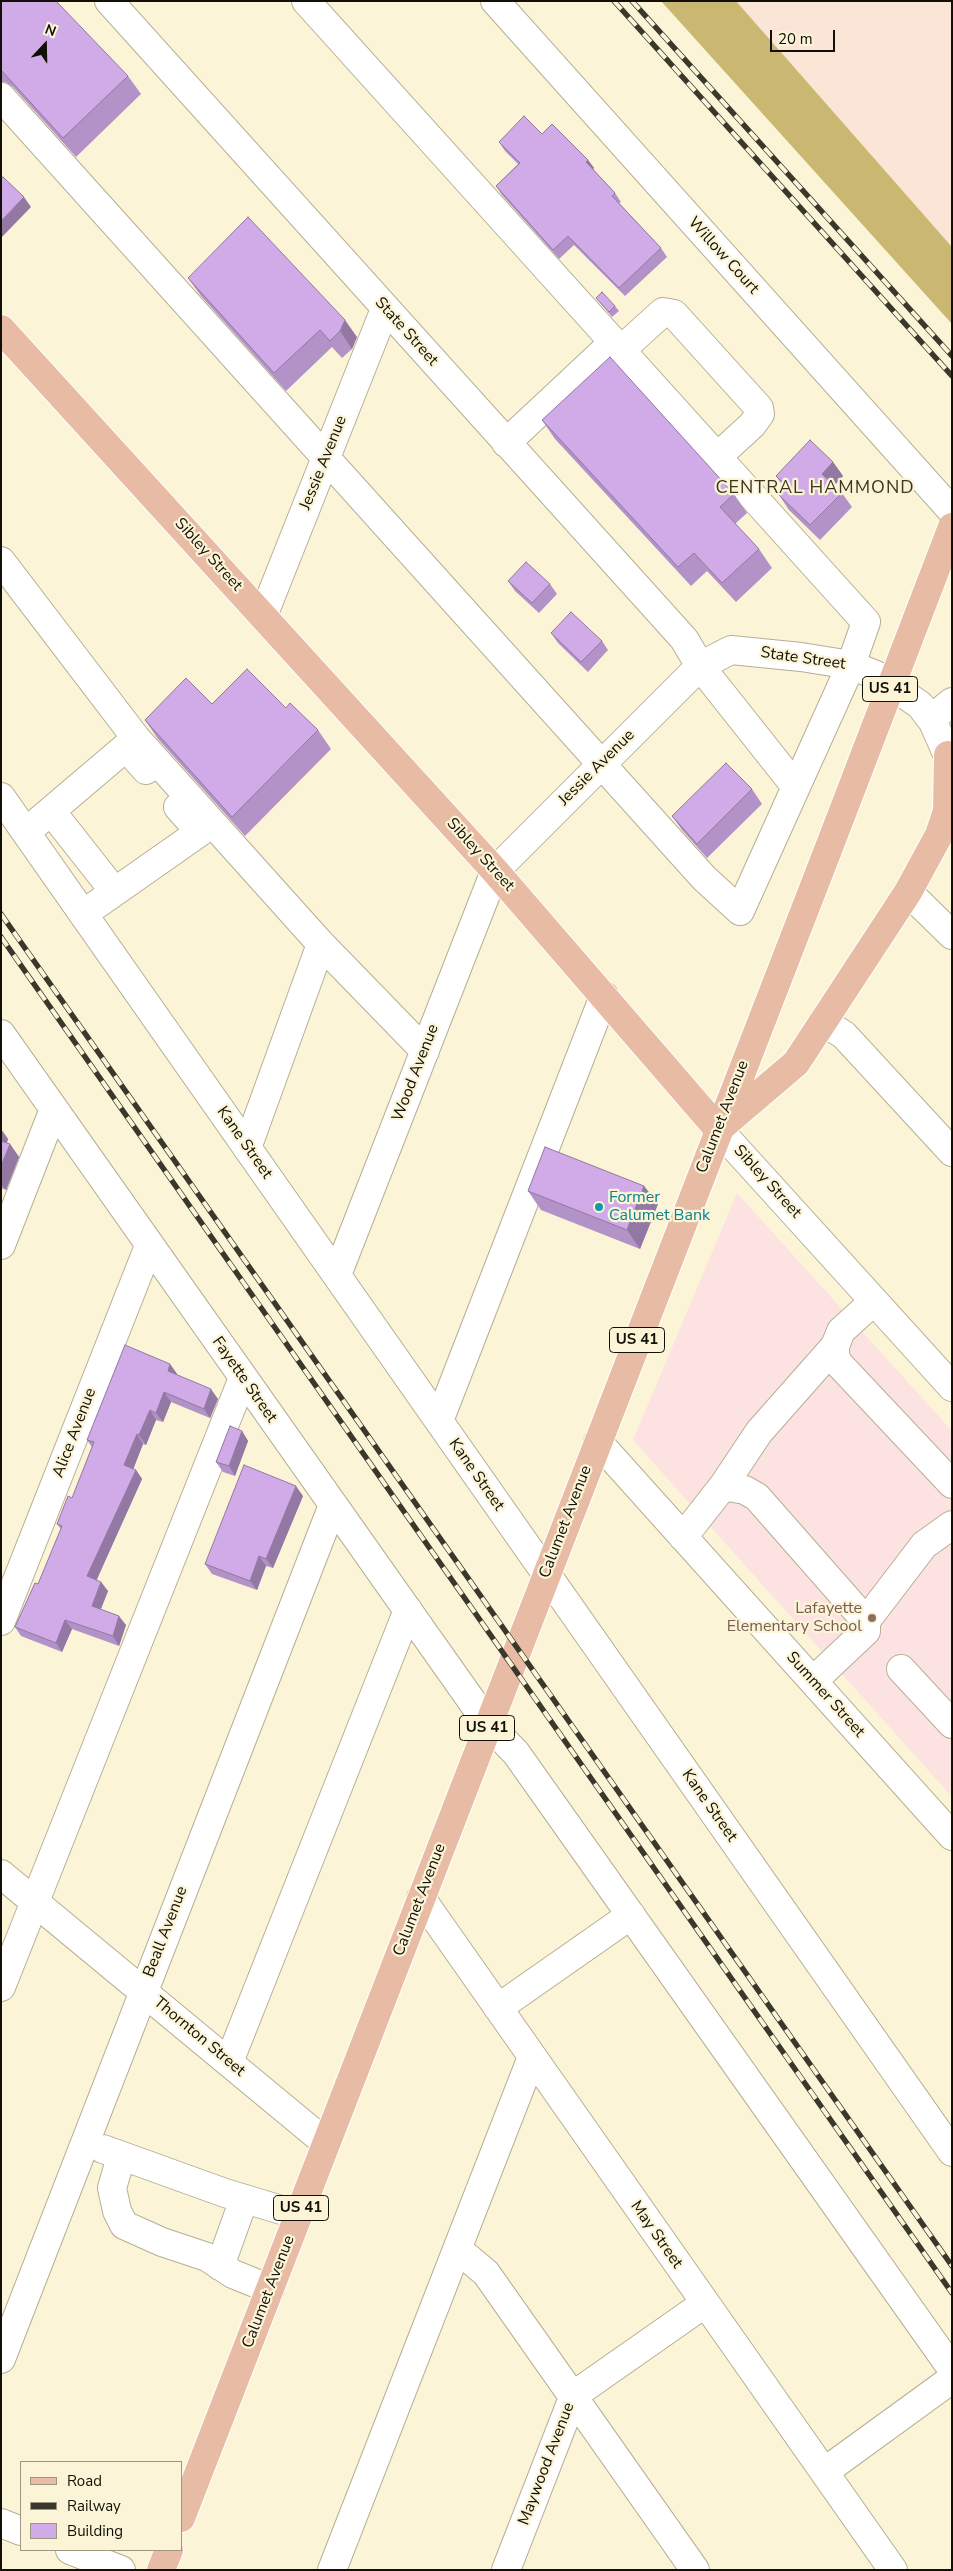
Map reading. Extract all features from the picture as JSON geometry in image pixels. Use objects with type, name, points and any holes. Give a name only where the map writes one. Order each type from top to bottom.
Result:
[{"type":"main road","name":"Sibley Street","points":[[1,328],[495,871],[718,1129]]},
{"type":"main road","name":"Calumet Avenue","points":[[182,2515],[952,527]]},
{"type":"main road","points":[[718,1129],[796,1063],[908,892],[939,835],[948,811],[950,760]]},
{"type":"main road","points":[[161,2570],[169,2551]]},
{"type":"street","name":"State Street","points":[[109,1],[684,639],[700,666],[796,787]]},
{"type":"street","points":[[1,97],[325,460],[601,765],[704,878],[740,911],[851,665],[866,622],[306,1]]},
{"type":"street","name":"Willow Court","points":[[495,1],[952,511]]},
{"type":"street","name":"Jessie Avenue","points":[[263,616],[385,309]]},
{"type":"street","points":[[506,443],[617,346],[663,312],[674,314],[759,408],[760,414],[752,425],[717,457]]},
{"type":"street","points":[[1,561],[131,742],[206,827],[425,1051]]},
{"type":"street","name":"State Street","points":[[700,666],[731,650],[801,657],[851,665],[878,676],[908,695],[931,719],[950,760]]},
{"type":"street","name":"Jessie Avenue","points":[[495,871],[700,666]]},
{"type":"street","points":[[931,719],[952,702]]},
{"type":"street","points":[[26,832],[131,742]]},
{"type":"street","name":"Kane Street","points":[[1,797],[952,2152]]},
{"type":"street","points":[[50,811],[114,891]]},
{"type":"street","points":[[83,914],[206,827]]},
{"type":"street","name":"Wood Avenue","points":[[337,1275],[495,871]]},
{"type":"street","points":[[908,892],[952,935]]},
{"type":"street","points":[[247,1148],[322,944]]},
{"type":"street","points":[[439,1422],[604,996]]},
{"type":"street","points":[[823,1022],[844,1035],[952,1152]]},
{"type":"street","name":"Fayette Street","points":[[1,1034],[148,1246],[488,1724],[516,1753],[952,2369]]},
{"type":"street","points":[[1,1245],[54,1109]]},
{"type":"street","name":"Sibley Street","points":[[718,1129],[952,1387]]},
{"type":"street","name":"Alice Avenue","points":[[1,1621],[148,1246]]},
{"type":"street","points":[[684,1537],[723,1486],[759,1432],[835,1346],[841,1331],[874,1301]]},
{"type":"street","points":[[835,1346],[835,1357],[840,1364],[952,1484]]},
{"type":"street","points":[[1,1987],[243,1378]]},
{"type":"street","name":"Summer Street","points":[[598,1442],[952,1836]]},
{"type":"street","points":[[723,1486],[745,1490],[758,1497],[866,1621]]},
{"type":"street","name":"Beall Avenue","points":[[1,2359],[333,1505]]},
{"type":"street","points":[[813,1681],[866,1631],[866,1621],[924,1545],[952,1525]]},
{"type":"street","points":[[229,2062],[408,1610]]},
{"type":"street","points":[[901,1669],[952,1724]]},
{"type":"street","name":"Thornton Street","points":[[1,1874],[326,2143]]},
{"type":"street","name":"May Street","points":[[421,1898],[704,2304],[893,2570]]},
{"type":"street","points":[[498,2008],[630,1915]]},
{"type":"street","points":[[332,2570],[532,2057]]},
{"type":"street","points":[[85,2142],[120,2157],[244,2199],[298,2215]]},
{"type":"street","points":[[120,2157],[112,2188],[117,2211],[124,2225],[162,2242],[207,2257],[233,2274],[270,2289]]},
{"type":"street","points":[[220,2266],[244,2199]]},
{"type":"street","points":[[456,2252],[468,2257],[486,2273],[574,2395],[689,2566]]},
{"type":"street","name":"Maywood Avenue","points":[[506,2570],[574,2395],[704,2304]]},
{"type":"street","points":[[824,2472],[952,2380]]},
{"type":"street","points":[[1,2523],[20,2531]]},
{"type":"street","points":[[73,2551],[121,2570]]},
{"type":"shaded area","points":[[661,1],[736,1],[952,247],[952,324]]},
{"type":"shaded area","points":[[736,1],[952,1],[952,247]]},
{"type":"shaded area","name":"Lafayette Elementary School","points":[[737,1193],[952,1431],[952,1797],[633,1440]]},
{"type":"building","points":[[1,1],[56,1],[128,76],[63,138],[1,70]]},
{"type":"building","points":[[524,116],[542,134],[552,124],[588,160],[586,162],[615,193],[612,196],[661,248],[619,288],[568,236],[553,250],[496,186],[520,163],[499,142]]},
{"type":"building","points":[[3,177],[24,197],[1,221],[1,179]]},
{"type":"building","points":[[248,217],[345,320],[340,331],[330,341],[320,330],[274,373],[188,278]]},
{"type":"building","points":[[602,292],[615,306],[609,312],[596,298]]},
{"type":"building","points":[[610,357],[734,494],[720,507],[759,549],[722,583],[694,553],[678,567],[542,420]]},
{"type":"building","points":[[810,440],[833,462],[822,474],[842,493],[810,525],[779,495],[788,487],[776,476]]},
{"type":"building","points":[[526,562],[550,584],[532,603],[508,581]]},
{"type":"building","points":[[571,612],[602,641],[581,662],[551,633]]},
{"type":"building","points":[[247,669],[286,708],[290,703],[318,730],[232,817],[145,720],[186,678],[212,704]]},
{"type":"building","points":[[726,763],[752,789],[697,844],[672,816]]},
{"type":"building","points":[[1,1141],[10,1144],[1,1166]]},
{"type":"building","name":"Former Calumet Bank","points":[[545,1147],[644,1186],[627,1230],[528,1191]]},
{"type":"building","points":[[125,1345],[170,1364],[168,1371],[211,1389],[204,1409],[164,1392],[156,1413],[150,1410],[124,1465],[136,1470],[87,1576],[101,1582],[92,1606],[119,1616],[113,1636],[65,1620],[56,1643],[15,1627],[35,1583],[38,1584],[62,1526],[57,1524],[68,1496],[72,1498],[94,1442],[87,1440]]},
{"type":"building","points":[[230,1426],[242,1431],[229,1466],[216,1462]]},
{"type":"building","points":[[244,1465],[296,1486],[266,1559],[259,1556],[250,1581],[205,1564]]},
{"type":"railway","points":[[614,1],[952,376]]},
{"type":"railway","points":[[632,1],[952,356]]},
{"type":"railway","points":[[1,914],[952,2266]]},
{"type":"railway","points":[[1,937],[952,2293]]},
{"type":"place","name":"Former Calumet Bank","points":[[599,1207]]},
{"type":"place","name":"Lafayette Elementary School","points":[[872,1618]]},
{"type":"district","name":"CENTRAL HAMMOND","points":[[815,489]]}]
